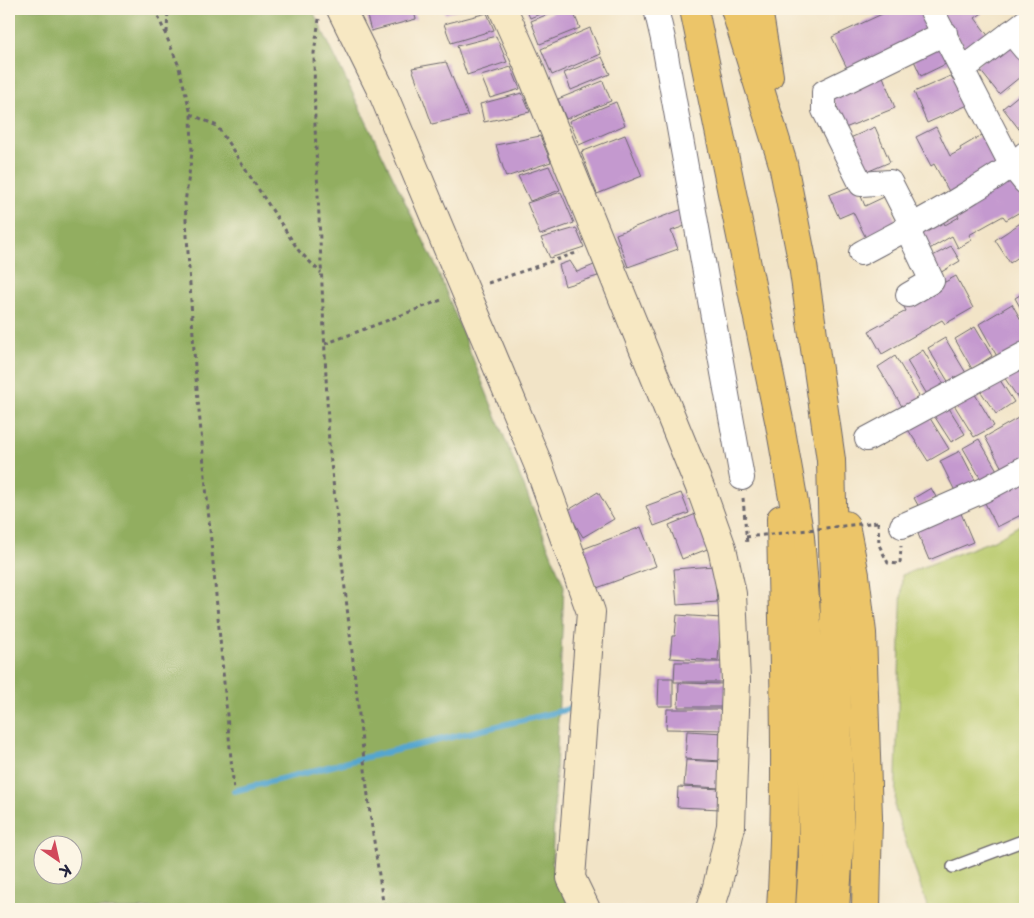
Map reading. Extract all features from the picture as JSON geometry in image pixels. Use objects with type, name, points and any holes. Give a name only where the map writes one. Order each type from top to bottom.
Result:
[{"type":"main road","points":[[694,9],[780,425],[800,537],[821,637],[840,836],[835,909]]},
{"type":"main road","points":[[735,9],[783,164]]},
{"type":"main road","points":[[758,9],[783,164],[803,265],[831,460],[855,575],[862,633],[868,792],[866,909]]},
{"type":"main road","points":[[780,425],[786,774],[781,909]]},
{"type":"main road","points":[[810,909],[821,637],[831,460]]},
{"type":"street","points":[[503,9],[572,172],[703,496],[722,548],[732,601],[736,681],[731,826],[710,909]]},
{"type":"street","points":[[656,9],[742,478]]},
{"type":"street","points":[[861,253],[1021,168],[962,70],[945,33],[931,9]]},
{"type":"street","points":[[330,13],[384,96],[538,464],[591,612],[571,878],[586,909]]},
{"type":"street","points":[[908,295],[932,281],[890,182],[861,184],[824,110],[824,92],[945,33]]},
{"type":"street","points":[[962,70],[1021,34]]},
{"type":"street","points":[[867,439],[1025,354]]},
{"type":"street","points":[[902,526],[984,490],[1025,468]]},
{"type":"lane","points":[[953,866],[1025,840]]},
{"type":"path","points":[[155,9],[178,64],[190,114],[192,153],[185,203],[194,367],[234,791]]},
{"type":"path","points":[[167,36],[168,9]]},
{"type":"path","points":[[330,13],[314,53],[315,126],[329,445],[368,805],[384,909]]},
{"type":"path","points":[[190,114],[217,126],[299,251],[322,274]]},
{"type":"path","points":[[742,478],[748,545]]},
{"type":"path","points":[[746,537],[878,522],[879,545],[888,563],[900,564],[902,526]]},
{"type":"green space","points":[[9,9],[312,9],[435,264],[564,586],[552,863],[571,909],[9,909]]},
{"type":"green space","points":[[1025,522],[1025,909],[928,909],[895,809],[902,575],[994,540]]},
{"type":"building","points":[[365,9],[413,9],[416,19],[371,31]]},
{"type":"building","points":[[444,9],[462,9],[445,14]]},
{"type":"building","points":[[526,9],[552,9],[530,18]]},
{"type":"building","points":[[561,9],[572,9],[580,28],[540,44],[531,21]]},
{"type":"building","points":[[893,9],[918,9],[931,35],[848,70],[832,37]]},
{"type":"building","points":[[938,9],[988,9],[975,18],[992,41],[971,57]]},
{"type":"building","points":[[487,13],[494,30],[451,43],[444,24]]},
{"type":"building","points":[[590,28],[601,54],[552,75],[541,49]]},
{"type":"building","points":[[496,36],[507,62],[467,75],[457,46]]},
{"type":"building","points":[[940,40],[950,62],[921,76],[911,54]]},
{"type":"building","points":[[1008,40],[1025,62],[1025,73],[999,94],[976,65]]},
{"type":"building","points":[[602,57],[610,74],[571,90],[564,73]]},
{"type":"building","points":[[446,62],[468,116],[432,124],[412,68]]},
{"type":"building","points":[[511,67],[520,89],[490,98],[481,76]]},
{"type":"building","points":[[881,71],[895,108],[845,128],[830,91]]},
{"type":"building","points":[[955,74],[968,105],[927,123],[914,92]]},
{"type":"building","points":[[603,81],[611,101],[566,119],[558,99]]},
{"type":"building","points":[[1025,90],[1025,137],[1003,108]]},
{"type":"building","points":[[522,93],[530,112],[484,122],[480,104]]},
{"type":"building","points":[[616,102],[625,125],[579,145],[569,121]]},
{"type":"building","points":[[875,127],[890,162],[862,174],[848,139]]},
{"type":"building","points":[[936,127],[950,156],[982,135],[1001,170],[952,197],[934,164],[931,166],[916,137]]},
{"type":"building","points":[[625,135],[642,176],[597,194],[581,152]]},
{"type":"building","points":[[540,136],[551,162],[506,177],[496,145]]},
{"type":"building","points":[[549,166],[560,190],[530,201],[518,176]]},
{"type":"building","points":[[1014,176],[1025,197],[1025,209],[1006,220],[1003,216],[969,235],[972,240],[958,248],[952,236],[926,251],[916,233],[942,219],[945,225],[959,217],[955,210]]},
{"type":"building","points":[[856,184],[865,206],[884,197],[897,223],[866,238],[853,212],[839,218],[829,195]]},
{"type":"building","points":[[561,192],[574,223],[540,235],[527,203]]},
{"type":"building","points":[[691,206],[696,222],[671,231],[678,249],[628,267],[616,234]]},
{"type":"building","points":[[1025,220],[1025,265],[1020,256],[1010,263],[995,240]]},
{"type":"building","points":[[576,228],[584,247],[550,258],[541,238]]},
{"type":"building","points":[[951,246],[960,261],[938,274],[929,258]]},
{"type":"building","points":[[570,261],[577,272],[594,265],[598,276],[565,286],[559,265]]},
{"type":"building","points":[[956,276],[973,308],[945,324],[942,320],[882,354],[869,331],[906,311],[903,305]]},
{"type":"building","points":[[1025,292],[1025,316],[1015,298]]},
{"type":"building","points":[[1012,304],[1025,327],[1025,344],[999,360],[979,324]]},
{"type":"building","points":[[975,327],[992,356],[972,369],[955,339]]},
{"type":"building","points":[[945,338],[966,373],[949,383],[928,348]]},
{"type":"building","points":[[923,350],[945,386],[928,396],[907,361]]},
{"type":"building","points":[[895,356],[923,403],[906,413],[878,367]]},
{"type":"building","points":[[1016,364],[1025,378],[1025,397],[1020,401],[1002,374]]},
{"type":"building","points":[[998,377],[1014,402],[996,414],[979,389]]},
{"type":"building","points":[[973,391],[994,426],[974,437],[953,403]]},
{"type":"building","points":[[947,405],[965,434],[951,442],[933,414]]},
{"type":"building","points":[[1025,414],[1025,460],[1004,472],[985,437]]},
{"type":"building","points":[[928,415],[949,449],[928,461],[907,428]]},
{"type":"building","points":[[979,439],[998,472],[982,481],[963,448]]},
{"type":"building","points":[[960,451],[976,482],[956,493],[940,461]]},
{"type":"building","points":[[1025,478],[1025,513],[997,527],[983,499]]},
{"type":"building","points":[[931,488],[936,497],[919,507],[914,498]]},
{"type":"building","points":[[598,492],[614,519],[583,537],[567,511]]},
{"type":"building","points":[[681,493],[689,513],[654,526],[646,506]]},
{"type":"building","points":[[960,511],[973,542],[929,560],[916,529]]},
{"type":"building","points":[[696,514],[710,548],[682,559],[669,525]]},
{"type":"building","points":[[641,527],[656,566],[597,588],[583,549]]},
{"type":"building","points":[[714,566],[717,602],[677,605],[674,569]]},
{"type":"building","points":[[677,615],[721,618],[718,661],[670,658],[672,636],[675,636]]},
{"type":"building","points":[[675,662],[722,662],[722,682],[674,682]]},
{"type":"building","points":[[659,678],[673,678],[673,706],[658,706]]},
{"type":"building","points":[[679,683],[725,684],[725,707],[678,707]]},
{"type":"building","points":[[667,709],[723,709],[723,730],[666,729]]},
{"type":"building","points":[[687,731],[725,733],[723,761],[685,759]]},
{"type":"building","points":[[686,760],[722,762],[721,788],[684,786]]},
{"type":"building","points":[[678,787],[722,789],[721,809],[677,807]]},
{"type":"waterway","points":[[234,791],[578,707]]}]
